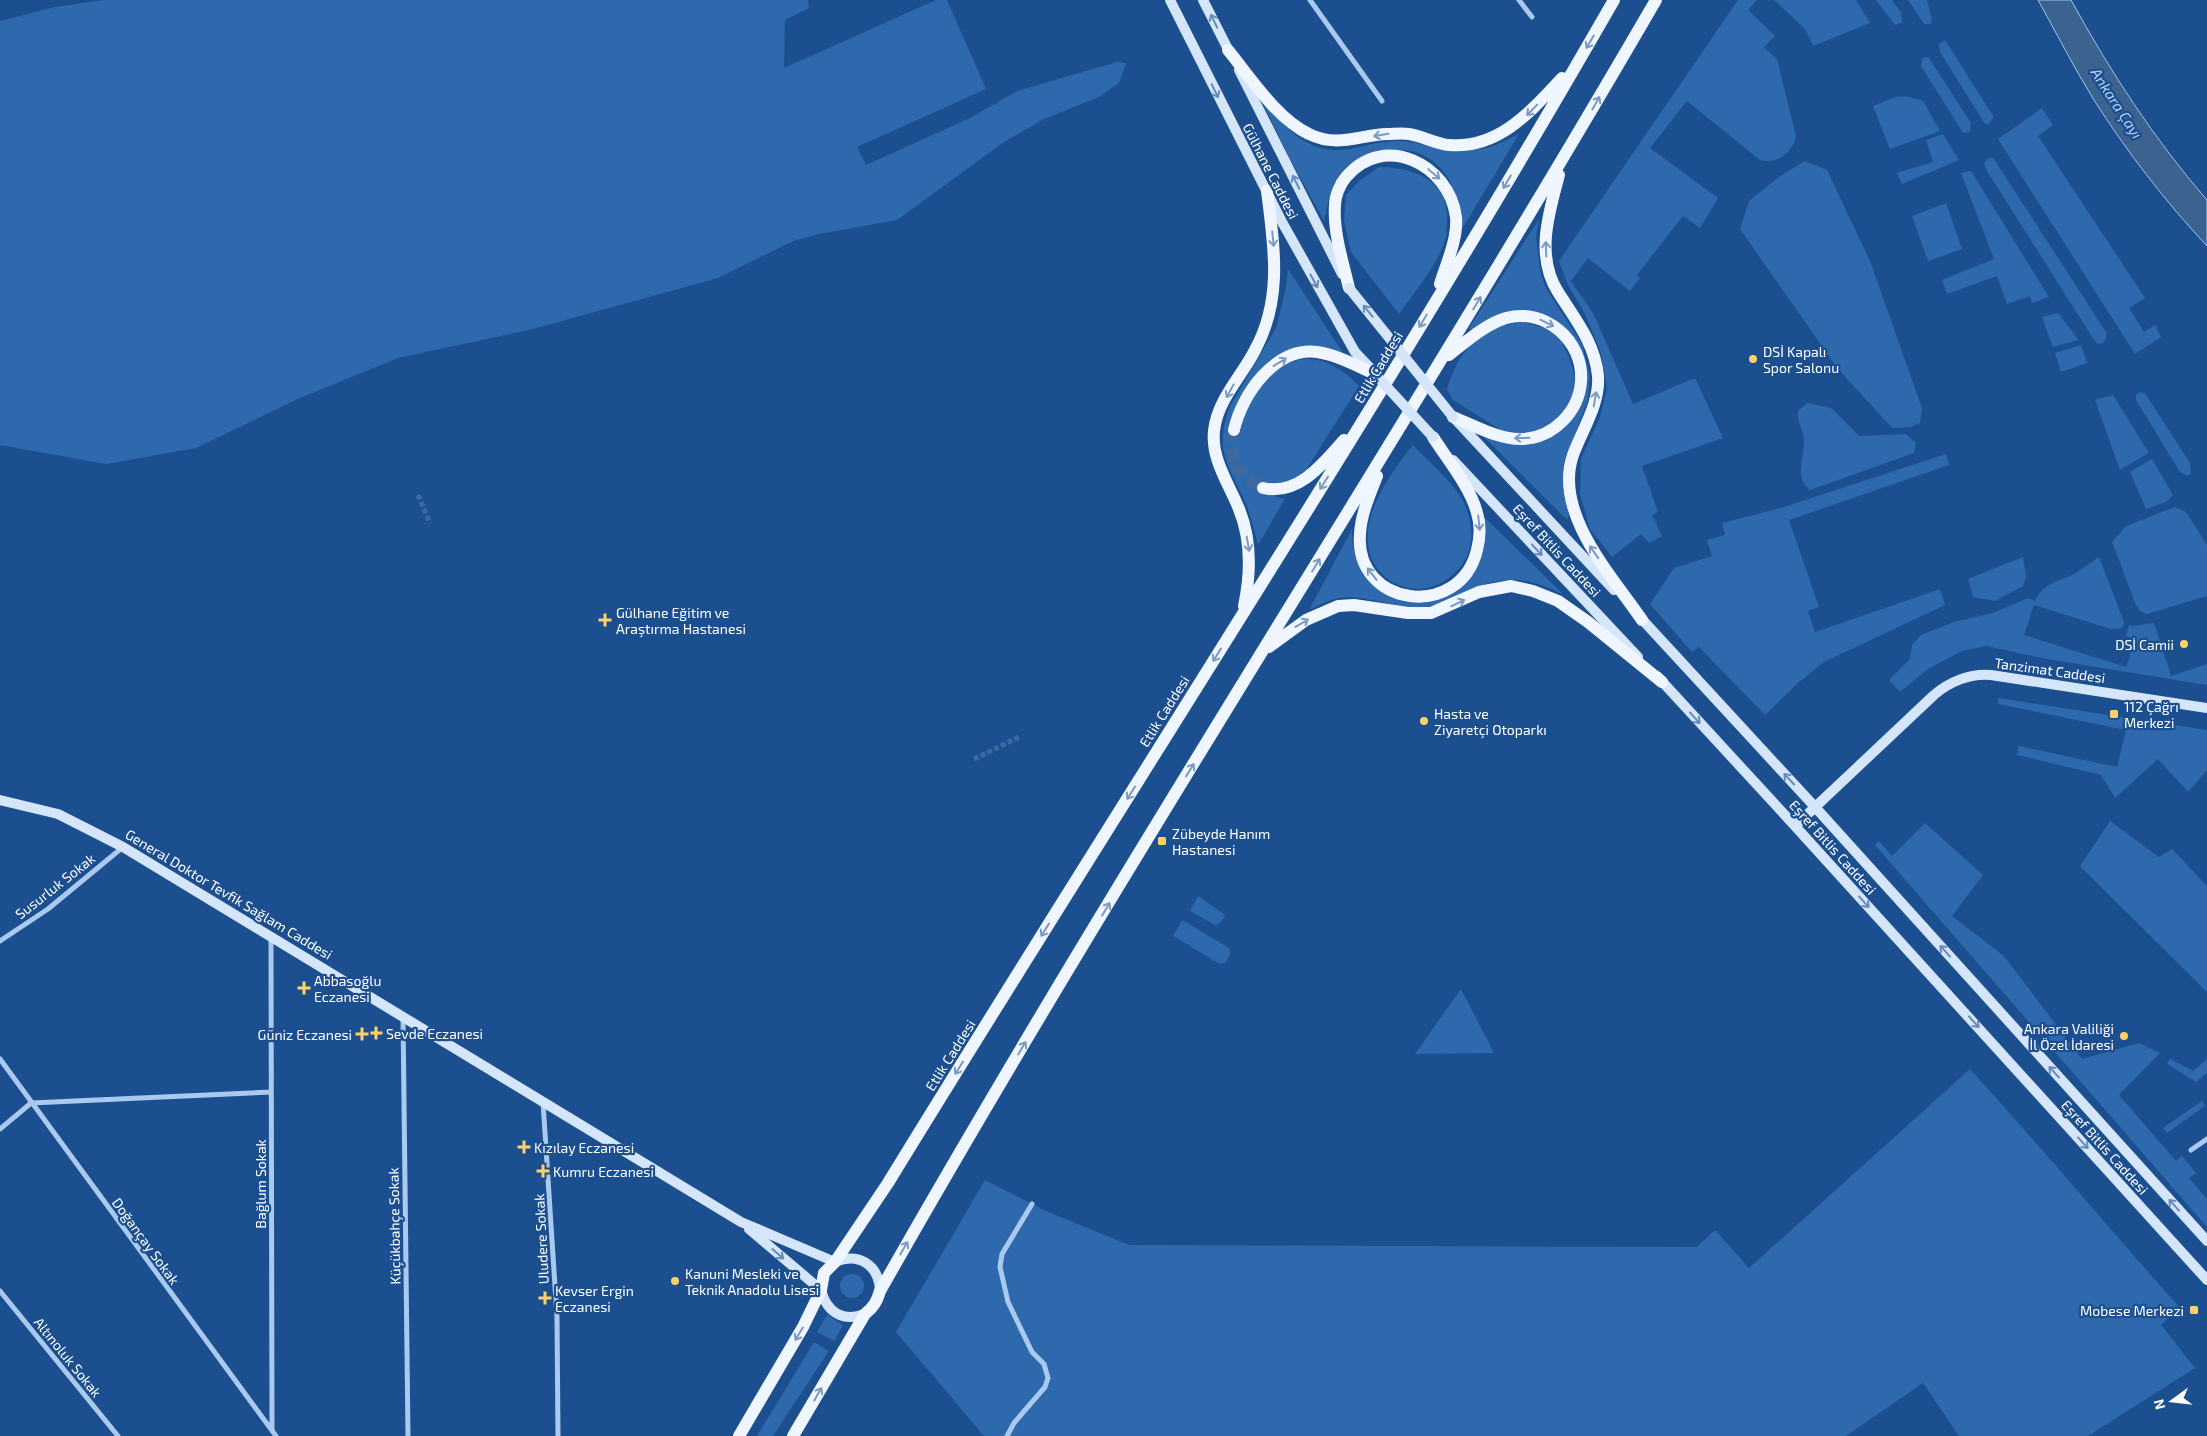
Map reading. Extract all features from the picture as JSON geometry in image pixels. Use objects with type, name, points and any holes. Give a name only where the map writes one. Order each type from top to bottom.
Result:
[{"type":"main road","name":"Gülhane Caddesi","points":[[1170,0],[1291,238],[1355,352],[1375,374]]},
{"type":"main road","name":"Gülhane Caddesi","points":[[1204,0],[1349,288],[1453,417]]},
{"type":"main road","name":"Etlik Caddesi","points":[[739,1436],[803,1327],[820,1290],[824,1273],[835,1262],[883,1191],[1368,412],[1614,0]]},
{"type":"main road","points":[[793,1436],[865,1314],[878,1300],[880,1291],[955,1158],[1263,651],[1443,360],[1656,0]]},
{"type":"main road","points":[[1228,50],[1274,105],[1299,129],[1319,139],[1347,141],[1385,134],[1409,134],[1449,145],[1475,143],[1499,135],[1524,118],[1578,62]]},
{"type":"main road","points":[[1349,288],[1340,246],[1335,204],[1342,183],[1353,169],[1368,160],[1382,156],[1410,159],[1439,177],[1450,194],[1456,218],[1454,240],[1434,303]]},
{"type":"main road","points":[[1563,160],[1545,234],[1546,256],[1556,291],[1584,331],[1594,356],[1598,377],[1594,404],[1572,458],[1569,480],[1573,506],[1587,542],[1642,620]]},
{"type":"main road","points":[[1243,613],[1250,576],[1249,547],[1239,509],[1221,471],[1216,452],[1214,431],[1219,413],[1228,394],[1256,350],[1272,307],[1275,262],[1267,191]]},
{"type":"main road","points":[[1443,360],[1485,327],[1507,318],[1530,316],[1550,322],[1569,339],[1578,359],[1581,380],[1576,399],[1564,420],[1548,433],[1527,439],[1510,438],[1453,417]]},
{"type":"main road","points":[[1234,430],[1240,411],[1252,389],[1270,369],[1290,357],[1309,352],[1318,352],[1341,359],[1375,374]]},
{"type":"main road","name":"Eşref Bitlis Caddesi","points":[[1375,374],[1795,826],[2207,1280]]},
{"type":"main road","points":[[1263,488],[1279,490],[1290,487],[1310,475],[1368,412]]},
{"type":"main road","name":"Eşref Bitlis Caddesi","points":[[1453,417],[1816,808],[2207,1242]]},
{"type":"main road","points":[[1388,448],[1364,515],[1360,539],[1364,561],[1371,574],[1395,593],[1412,596],[1435,594],[1452,588],[1468,573],[1475,558],[1480,528],[1474,504],[1433,437]]},
{"type":"main road","points":[[1263,651],[1306,620],[1338,606],[1354,605],[1408,613],[1431,613],[1479,592],[1511,586],[1533,591],[1558,601],[1588,622],[1662,682]]},
{"type":"main road","name":"Tanzimat Caddesi","points":[[1795,826],[1934,695],[1951,683],[1970,677],[1993,675],[2207,708]]},
{"type":"main road","name":"General Doktor Tevfik Sağlam Caddesi","points":[[0,800],[58,814],[88,827],[403,1015],[741,1222],[835,1262]]},
{"type":"main road","name":"General Doktor Tevfik Sağlam Caddesi","points":[[741,1222],[820,1290]]},
{"type":"main road","points":[[835,1262],[843,1258],[853,1258],[870,1265],[876,1272],[880,1291]]},
{"type":"main road","points":[[820,1290],[828,1308],[836,1314],[846,1318],[865,1314]]},
{"type":"street","points":[[1310,0],[1382,102]]},
{"type":"street","points":[[1519,0],[1532,16]]},
{"type":"street","name":"Susurluk Sokak","points":[[0,941],[48,909],[123,847]]},
{"type":"street","name":"Bağlum Sokak","points":[[271,936],[274,1434]]},
{"type":"street","name":"Küçükbahçe Sokak","points":[[403,1015],[408,1436]]},
{"type":"street","name":"Doğançay Sokak","points":[[0,1059],[31,1104],[274,1434]]},
{"type":"street","points":[[0,1129],[31,1104],[271,1092]]},
{"type":"street","name":"Uludere Sokak","points":[[543,1102],[556,1317],[558,1436]]},
{"type":"street","points":[[2191,1150],[2207,1139]]},
{"type":"street","points":[[1007,1436],[1014,1423],[1045,1387],[1048,1378],[1044,1364],[1032,1352],[1008,1302],[1000,1267],[1002,1254],[1032,1204]]},
{"type":"street","name":"Altınoluk Sokak","points":[[0,1291],[118,1436]]},
{"type":"shaded area","points":[[103,0],[808,0],[809,8],[785,20],[784,68],[936,0],[947,0],[986,89],[857,147],[866,165],[970,118],[1017,91],[1117,62],[1126,63],[1119,83],[1099,97],[1044,119],[1004,142],[897,220],[819,234],[793,241],[718,278],[533,329],[398,358],[300,398],[196,448],[106,464],[0,445],[0,21],[55,7]]},
{"type":"shaded area","points":[[1738,0],[1757,0],[1748,10],[1775,36],[1764,47],[1777,59],[1796,136],[1794,142],[1788,152],[1778,159],[1772,161],[1760,160],[1687,101],[1650,148],[1718,198],[1700,228],[1683,216],[1637,275],[1640,278],[1630,291],[1588,258],[1571,281],[1594,315],[1633,404],[1695,378],[1723,438],[1642,466],[1658,512],[1652,515],[1662,536],[1649,543],[1641,534],[1612,557],[1590,529],[1580,494],[1581,459],[1600,417],[1607,388],[1601,353],[1585,314],[1568,285],[1559,261]]},
{"type":"shaded area","points":[[1774,0],[1856,0],[1870,23],[1813,46],[1805,29]]},
{"type":"shaded area","points":[[1876,0],[1892,0],[1901,13],[1902,23],[1895,25]]},
{"type":"shaded area","points":[[1908,0],[1927,0],[1932,19],[1930,24],[1924,24]]},
{"type":"shaded area","points":[[1945,40],[1994,117],[1989,124],[1985,124],[1940,52],[1939,44]]},
{"type":"shaded area","points":[[1925,57],[1929,58],[1971,123],[1970,132],[1963,133],[1921,66],[1922,59]]},
{"type":"shaded area","points":[[1257,92],[1293,133],[1308,143],[1331,150],[1397,141],[1450,150],[1473,150],[1490,147],[1519,134],[1462,229],[1456,195],[1450,181],[1441,169],[1430,159],[1417,153],[1401,150],[1382,151],[1372,154],[1357,159],[1345,168],[1333,186],[1324,221],[1290,159]]},
{"type":"shaded area","points":[[1906,96],[1923,101],[1940,131],[1890,149],[1873,106],[1895,97]]},
{"type":"shaded area","points":[[2042,108],[2053,125],[2038,136],[2145,298],[2129,308],[2144,332],[2155,325],[2161,337],[2135,354],[1998,139]]},
{"type":"shaded area","points":[[1943,134],[1959,160],[1902,184],[1897,173],[1933,162],[1926,140]]},
{"type":"shaded area","points":[[1989,158],[1993,158],[1996,162],[2106,332],[2106,338],[2103,343],[2098,344],[2094,340],[1987,171],[1984,163]]},
{"type":"shaded area","points":[[1805,161],[1827,170],[1870,261],[1922,408],[1920,423],[1910,427],[1892,428],[1838,369],[1740,229],[1749,201],[1780,176]]},
{"type":"shaded area","points":[[1379,167],[1416,173],[1435,186],[1442,195],[1446,207],[1447,233],[1441,250],[1425,279],[1399,314],[1351,252],[1344,221],[1346,195],[1359,181]]},
{"type":"shaded area","points":[[1971,171],[2049,297],[2032,303],[2030,296],[2007,304],[1997,276],[1947,294],[1942,280],[1994,259],[1961,173]]},
{"type":"shaded area","points":[[1946,203],[1962,249],[1928,261],[1912,216]]},
{"type":"shaded area","points":[[1539,219],[1536,236],[1540,271],[1546,288],[1582,344],[1590,376],[1588,400],[1566,458],[1563,481],[1569,515],[1567,520],[1484,437],[1485,433],[1527,443],[1579,406],[1575,341],[1564,326],[1551,317],[1530,311],[1474,331],[1469,328]]},
{"type":"shaded area","points":[[1288,269],[1343,353],[1317,349],[1297,349],[1281,354],[1268,362],[1249,389],[1229,429],[1241,431],[1241,425],[1248,405],[1257,392],[1269,378],[1293,361],[1319,360],[1333,365],[1359,386],[1306,470],[1294,478],[1262,493],[1285,499],[1258,545],[1248,509],[1227,463],[1224,453],[1223,432],[1230,406],[1276,328],[1286,288]]},
{"type":"shaded area","points":[[2058,313],[2079,340],[2053,347],[2042,317]]},
{"type":"shaded area","points":[[1523,322],[1545,328],[1559,336],[1569,357],[1575,377],[1572,400],[1565,415],[1543,429],[1524,434],[1501,430],[1453,400],[1447,390],[1459,360],[1472,344],[1499,326]]},
{"type":"shaded area","points":[[2081,345],[2087,363],[2061,372],[2055,353]]},
{"type":"shaded area","points":[[2139,392],[2145,393],[2190,463],[2191,473],[2188,476],[2180,472],[2136,400],[2136,395]]},
{"type":"shaded area","points":[[2113,395],[2149,453],[2120,470],[2095,400]]},
{"type":"shaded area","points":[[1807,403],[1831,408],[1859,436],[1906,434],[1916,443],[1914,453],[1810,490],[1802,480],[1801,474],[1804,442],[1798,415],[1798,411]]},
{"type":"shaded area","points":[[1413,445],[1445,478],[1462,499],[1470,519],[1471,530],[1469,551],[1459,569],[1443,582],[1423,589],[1403,587],[1385,577],[1371,558],[1368,541],[1369,524],[1374,506],[1392,473]]},
{"type":"shaded area","points":[[1946,454],[1949,465],[1789,520],[1819,607],[1808,611],[1815,632],[1940,589],[1945,605],[1824,662],[1799,682],[1765,715],[1699,647],[1692,652],[1650,604],[1674,568],[1712,556],[1707,540],[1725,535],[1722,523],[1784,507]]},
{"type":"shaded area","points":[[2152,459],[2173,495],[2166,502],[2146,509],[2130,472]]},
{"type":"shaded area","points":[[2175,507],[2186,512],[2207,545],[2207,596],[2147,614],[2140,611],[2136,605],[2112,542],[2126,526]]},
{"type":"shaded area","points":[[1485,518],[1564,595],[1550,588],[1525,581],[1502,580],[1477,587],[1428,607],[1398,606],[1368,599],[1343,597],[1323,603],[1309,610],[1352,529],[1357,562],[1373,585],[1395,599],[1421,603],[1447,597],[1468,581],[1482,555]]},
{"type":"shaded area","points":[[2023,557],[2026,577],[2023,586],[1995,601],[1973,597],[1968,579]]},
{"type":"shaded area","points":[[2099,557],[2124,622],[2122,628],[2111,629],[2034,605],[2024,635],[2126,667],[2135,640],[2126,636],[2129,625],[2154,623],[2171,676],[2207,664],[2207,685],[2047,659],[1986,646],[1962,651],[1928,669],[1900,692],[1889,680],[1910,659],[1912,645],[1921,635],[1954,622],[1993,613],[2028,598],[2035,601],[2047,586],[2076,573]]},
{"type":"shaded area","points":[[1998,698],[2207,730],[2207,770],[2188,792],[2158,759],[2115,798],[2101,775],[2017,755],[2019,746],[2117,767],[2126,730],[1998,704]]},
{"type":"shaded area","points":[[2110,821],[2159,857],[2172,849],[2207,886],[2207,992],[2080,866]]},
{"type":"shaded area","points":[[1925,823],[1983,875],[1952,916],[2004,956],[2082,1059],[2139,1043],[2160,1053],[2119,1095],[2176,1161],[2182,1156],[2196,1173],[2189,1178],[2207,1199],[2207,1227],[1875,845],[1879,841],[1892,856]]},
{"type":"shaded area","points":[[1198,896],[1224,914],[1225,917],[1219,924],[1215,925],[1190,911]]},
{"type":"shaded area","points":[[1182,920],[1229,948],[1230,955],[1225,963],[1220,964],[1173,936]]},
{"type":"shaded area","points":[[1461,989],[1494,1053],[1415,1054]]},
{"type":"shaded area","points":[[2170,1059],[2193,1071],[2207,1059],[2207,1073],[2196,1082],[2167,1064]]},
{"type":"shaded area","points":[[1970,1069],[2179,1307],[2161,1325],[2195,1368],[2088,1436],[1959,1436],[1923,1383],[1846,1436],[984,1436],[896,1332],[985,1180],[1046,1211],[1129,1245],[1697,1247],[1715,1230],[1749,1268]]},
{"type":"shaded area","points":[[2202,1101],[2205,1106],[2167,1133],[2163,1128]]},
{"type":"shaded area","points":[[852,1274],[861,1277],[864,1286],[861,1295],[852,1298],[843,1295],[840,1286],[843,1277]]},
{"type":"shaded area","points":[[827,1315],[843,1325],[834,1341],[817,1332]]},
{"type":"shaded area","points":[[814,1342],[829,1351],[773,1436],[757,1436]]},
{"type":"water","name":"Ankara Çayı","points":[[2038,0],[2071,0],[2101,53],[2151,129],[2207,200],[2207,246],[2161,194],[2133,157],[2087,88]]},
{"type":"tunnel","points":[[1234,430],[1232,449],[1237,465],[1247,478],[1263,488]]},
{"type":"tunnel","points":[[418,495],[430,523]]},
{"type":"tunnel","points":[[974,759],[1021,736]]},
{"type":"place","name":"DSİ Kapalı Spor Salonu","points":[[1753,359]]},
{"type":"place","name":"Gülhane Eğitim ve Araştırma Hastanesi","points":[[605,620]]},
{"type":"place","name":"DSİ Camii","points":[[2184,644]]},
{"type":"place","name":"112 Çağrı Merkezi","points":[[2114,714]]},
{"type":"place","name":"Hasta ve Ziyaretçi Otoparkı","points":[[1424,721]]},
{"type":"place","name":"Zübeyde Hanım Hastanesi","points":[[1162,841]]},
{"type":"place","name":"Abbasoğlu Eczanesi","points":[[304,988]]},
{"type":"place","name":"Sevde Eczanesi","points":[[376,1033]]},
{"type":"place","name":"Güniz Eczanesi","points":[[362,1034]]},
{"type":"place","name":"Ankara Valiliği İl Özel İdaresi","points":[[2124,1036]]},
{"type":"place","name":"Kızılay Eczanesi","points":[[524,1147]]},
{"type":"place","name":"Kumru Eczanesi","points":[[543,1171]]},
{"type":"place","name":"Kanuni Mesleki ve Teknik Anadolu Lisesi","points":[[675,1281]]},
{"type":"place","name":"Kevser Ergin Eczanesi","points":[[545,1298]]},
{"type":"place","name":"Mobese Merkezi","points":[[2194,1310]]}]
